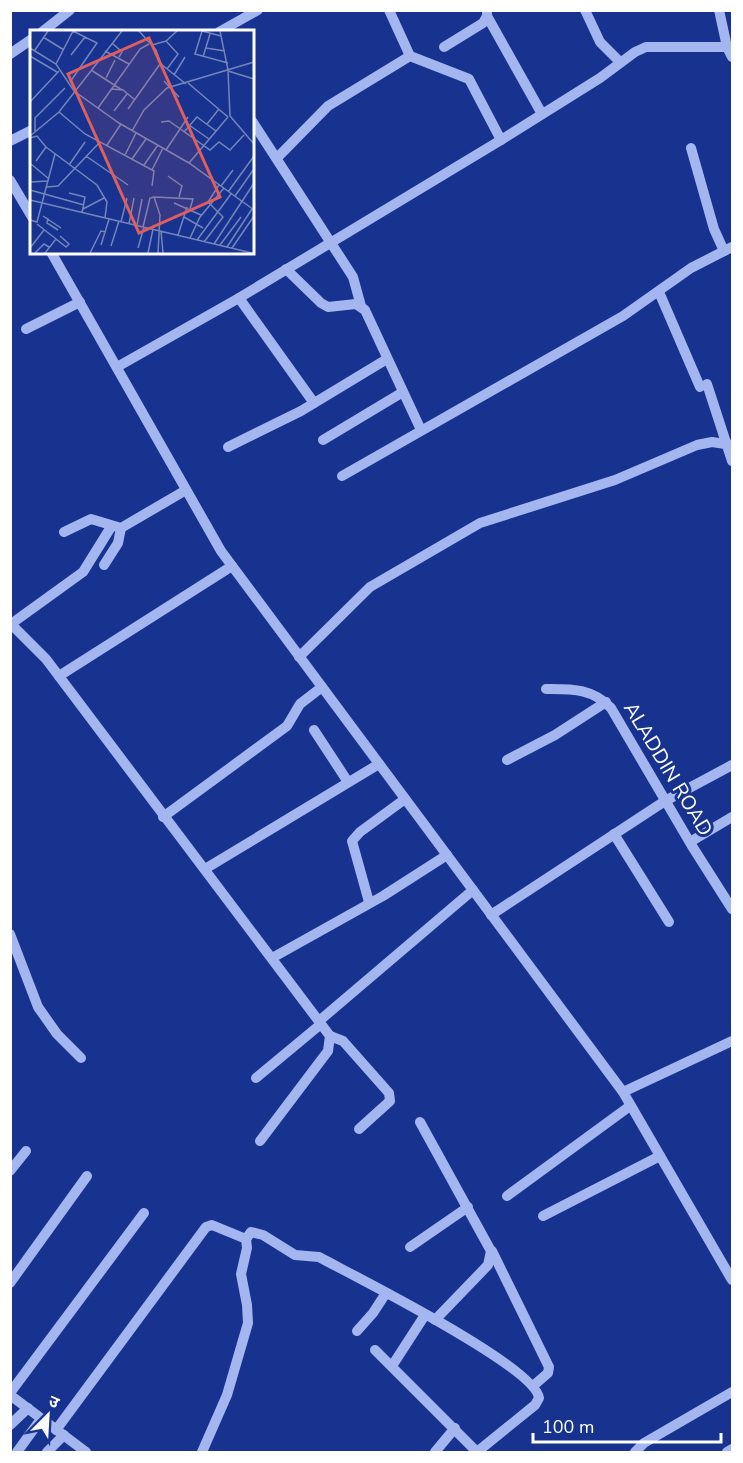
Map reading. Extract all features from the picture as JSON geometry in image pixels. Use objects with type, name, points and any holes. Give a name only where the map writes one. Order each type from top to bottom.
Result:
[{"type":"street","points":[[45,30],[70,10]]},
{"type":"street","points":[[223,30],[258,10]]},
{"type":"street","points":[[389,10],[410,56],[469,79],[501,140]]},
{"type":"street","points":[[585,10],[600,42],[620,62]]},
{"type":"street","points":[[117,367],[239,298],[501,140],[646,47],[730,52],[729,29],[719,10]]},
{"type":"street","points":[[487,13],[542,114]]},
{"type":"street","points":[[444,47],[483,23],[487,13]]},
{"type":"street","points":[[10,54],[30,40]]},
{"type":"street","points":[[277,158],[328,106],[410,56]]},
{"type":"street","points":[[254,125],[353,277],[361,306],[421,430]]},
{"type":"street","points":[[10,141],[30,131]]},
{"type":"street","points":[[342,476],[623,316],[691,268],[728,249],[714,229],[691,148]]},
{"type":"street","points":[[10,180],[30,214]]},
{"type":"street","points":[[52,254],[232,566],[623,1092],[732,1280]]},
{"type":"street","points":[[286,269],[321,303],[328,306],[351,303],[361,306]]},
{"type":"street","points":[[658,292],[729,444],[732,461]]},
{"type":"street","points":[[239,298],[314,403]]},
{"type":"street","points":[[26,329],[80,302]]},
{"type":"street","points":[[228,447],[314,403],[387,358]]},
{"type":"street","points":[[323,440],[403,392]]},
{"type":"street","points":[[299,657],[370,587],[480,523],[615,480],[697,445],[729,444]]},
{"type":"street","points":[[186,489],[116,527],[83,572],[12,626],[58,676],[163,818],[205,869],[330,1036],[338,1038],[348,1046],[391,1097],[386,1105],[359,1129]]},
{"type":"street","points":[[64,532],[91,519],[116,527]]},
{"type":"street","points":[[104,565],[118,543],[116,527]]},
{"type":"street","points":[[58,676],[232,566]]},
{"type":"street","points":[[163,818],[287,726],[300,704],[322,687]]},
{"type":"street","name":"ALADDIN ROAD","points":[[546,688],[580,688],[606,702],[732,909]]},
{"type":"street","points":[[507,760],[555,735],[606,702]]},
{"type":"street","points":[[314,730],[348,782]]},
{"type":"street","points":[[205,869],[379,764]]},
{"type":"street","points":[[492,915],[665,801],[732,765]]},
{"type":"street","points":[[369,902],[352,841],[360,832],[405,799]]},
{"type":"street","points":[[690,842],[732,817]]},
{"type":"street","points":[[614,834],[669,922]]},
{"type":"street","points":[[272,957],[390,892],[447,855]]},
{"type":"street","points":[[256,1078],[473,890]]},
{"type":"street","points":[[10,934],[38,1007],[57,1034],[81,1058]]},
{"type":"street","points":[[260,1141],[328,1051],[330,1036]]},
{"type":"street","points":[[623,1092],[732,1041]]},
{"type":"street","points":[[507,1196],[630,1106]]},
{"type":"street","points":[[420,1122],[468,1207],[549,1367],[548,1373],[533,1386]]},
{"type":"street","points":[[10,1171],[26,1151]]},
{"type":"street","points":[[543,1216],[660,1156]]},
{"type":"street","points":[[10,1283],[87,1176]]},
{"type":"street","points":[[410,1247],[468,1207]]},
{"type":"street","points":[[86,1452],[10,1394],[144,1213]]},
{"type":"street","points":[[47,1452],[206,1227],[212,1225],[246,1239]]},
{"type":"street","points":[[202,1452],[227,1395],[248,1323],[248,1305],[241,1274],[247,1248],[246,1239],[251,1232],[258,1233],[289,1252],[319,1257],[430,1317],[475,1343],[533,1386],[539,1398],[535,1405],[477,1452],[375,1350]]},
{"type":"street","points":[[392,1366],[430,1317],[488,1265],[491,1251]]},
{"type":"street","points":[[357,1330],[374,1313],[386,1293]]},
{"type":"street","points":[[635,1452],[644,1443],[732,1392]]},
{"type":"street","points":[[10,1425],[28,1408]]},
{"type":"street","points":[[17,1452],[41,1419]]},
{"type":"street","points":[[435,1452],[455,1428]]},
{"type":"street","points":[[727,1452],[732,1449]]}]
